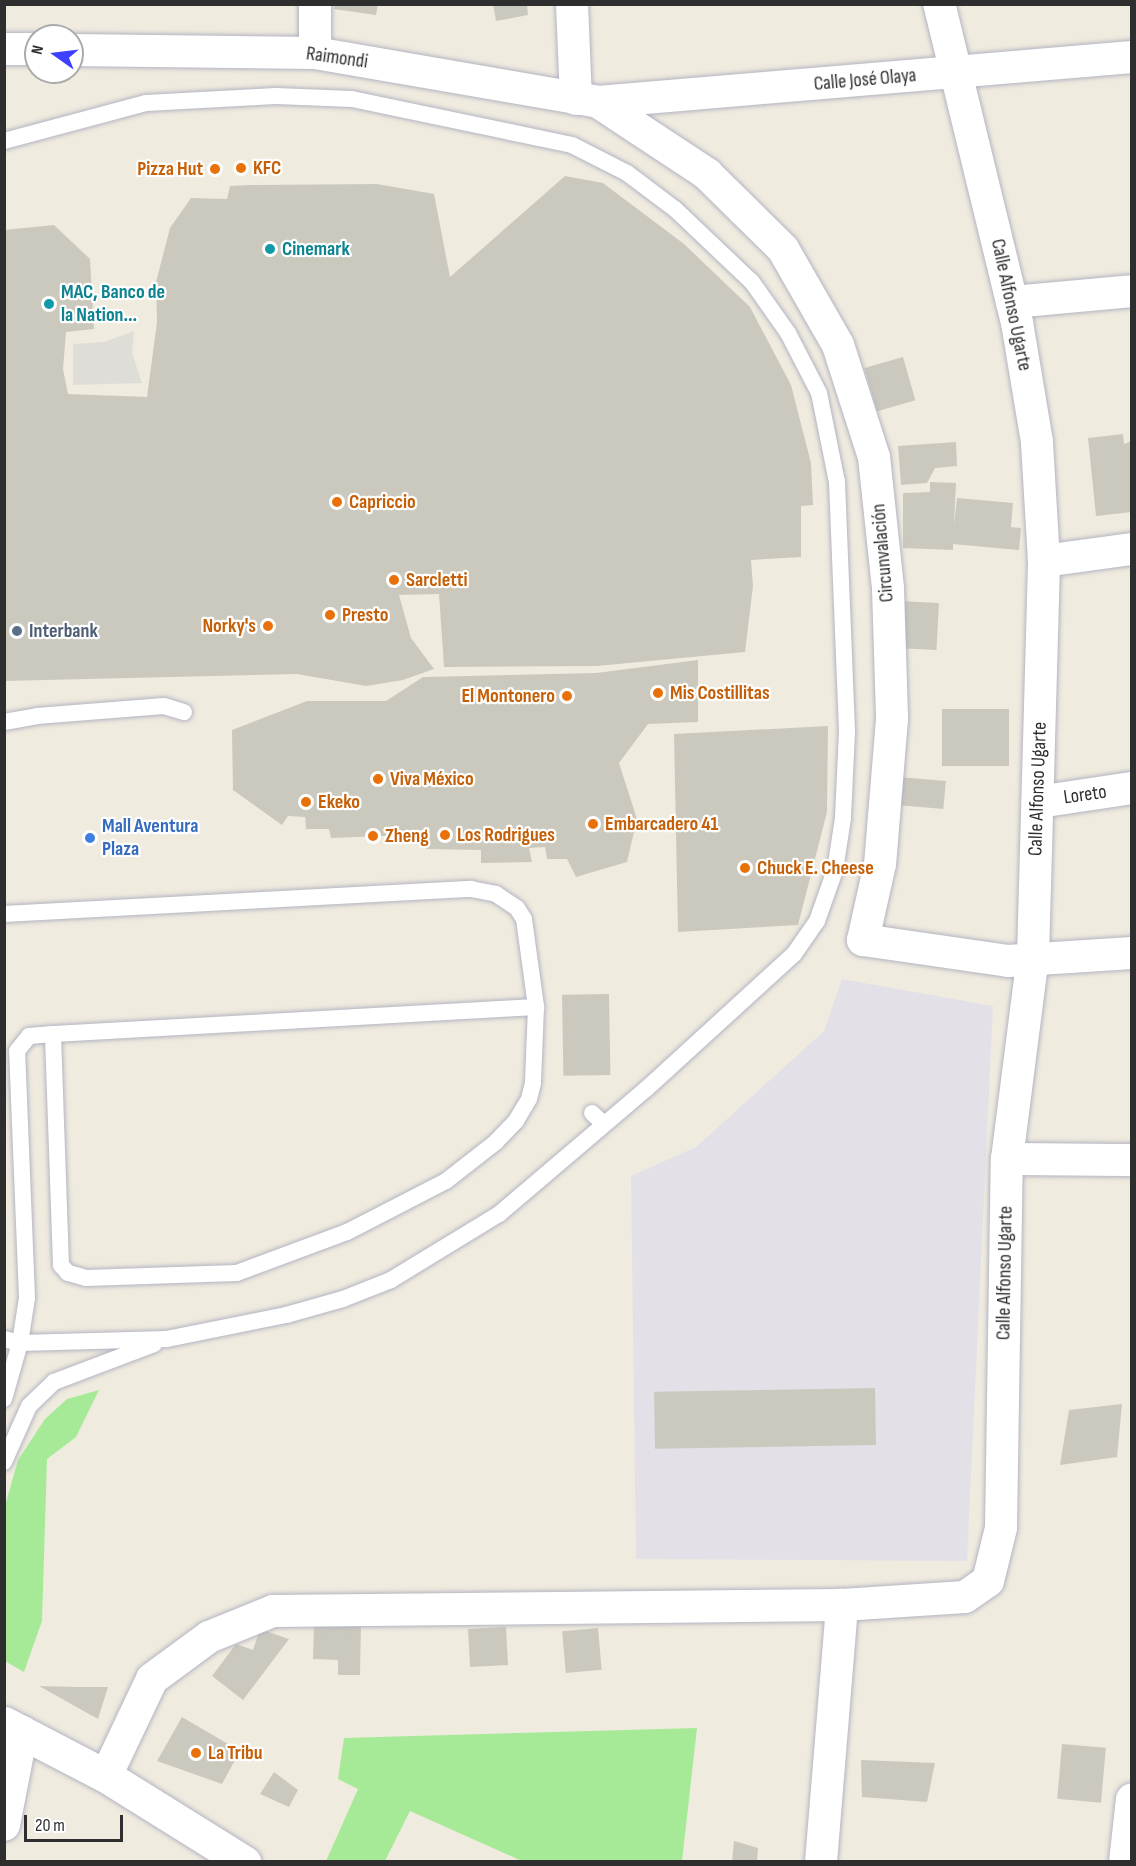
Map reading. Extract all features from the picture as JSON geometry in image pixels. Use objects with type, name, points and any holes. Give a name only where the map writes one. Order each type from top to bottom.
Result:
[{"type":"main road","points":[[13,1728],[106,1776],[244,1862]]},
{"type":"street","points":[[315,4],[315,53]]},
{"type":"street","points":[[572,4],[587,100]]},
{"type":"street","name":"Calle Alfonso Ugarte","points":[[842,1605],[965,1597],[988,1581],[1001,1528],[1007,1159],[1033,957],[1044,561],[1037,442],[1012,302],[959,73],[939,4]]},
{"type":"street","points":[[4,50],[24,50]]},
{"type":"street","name":"Raimondi","points":[[84,50],[315,53],[587,100]]},
{"type":"street","name":"Calle José Olaya","points":[[587,100],[959,73],[1131,57]]},
{"type":"street","name":"Circunvalación","points":[[587,100],[707,174],[783,249],[838,345],[874,458],[888,589],[892,719],[880,864],[863,940],[1008,961],[1033,957]]},
{"type":"street","points":[[1012,302],[1131,291]]},
{"type":"street","points":[[1044,561],[1131,549]]},
{"type":"street","name":"Loreto","points":[[1038,802],[1131,788]]},
{"type":"street","points":[[1033,957],[1131,953]]},
{"type":"street","points":[[1007,1159],[1131,1160]]},
{"type":"street","points":[[106,1776],[152,1679],[209,1637],[273,1611],[842,1605],[821,1862]]},
{"type":"street","points":[[4,1825],[13,1728]]},
{"type":"street","points":[[1125,1862],[1131,1799]]},
{"type":"lane","points":[[4,141],[137,104],[276,96],[352,99],[572,145],[627,173],[675,209],[752,282],[788,333],[819,393],[837,482],[847,732],[843,818],[835,870],[817,921],[794,954],[598,1118],[499,1214],[392,1280],[343,1299],[286,1315],[167,1339],[54,1382],[29,1406],[4,1462]]},
{"type":"lane","points":[[4,722],[37,716],[165,706],[184,712]]},
{"type":"lane","points":[[4,914],[471,889],[496,894],[517,908],[524,919],[536,1007],[533,1083],[529,1099],[516,1121],[496,1142],[446,1181],[347,1232],[237,1273],[86,1278],[68,1273],[61,1265],[53,1035]]},
{"type":"lane","points":[[4,1399],[12,1341],[27,1298],[17,1051],[29,1036],[536,1007]]},
{"type":"lane","points":[[12,1341],[167,1339]]},
{"type":"shaded area","points":[[134,331],[132,353],[142,383],[73,385],[73,344],[104,342]]},
{"type":"shaded area","points":[[842,979],[993,1006],[967,1561],[636,1559],[631,1176],[696,1147],[824,1031]]},
{"type":"green space","points":[[99,1390],[76,1437],[47,1459],[42,1621],[24,1672],[5,1661],[5,1506],[18,1460],[45,1419],[67,1399]]},
{"type":"green space","points":[[697,1728],[682,1861],[522,1861],[410,1811],[385,1861],[326,1861],[358,1789],[338,1779],[344,1738]]},
{"type":"building","points":[[335,4],[378,4],[376,15],[334,9]]},
{"type":"building","points":[[493,4],[527,4],[528,15],[496,21]]},
{"type":"building","points":[[565,176],[603,183],[684,244],[750,307],[791,385],[811,463],[813,505],[801,506],[801,557],[751,560],[753,586],[745,652],[597,666],[444,667],[439,594],[399,595],[411,638],[434,669],[403,680],[366,686],[297,674],[4,681],[4,230],[54,225],[90,259],[94,329],[66,332],[63,369],[68,394],[147,397],[157,322],[156,282],[170,228],[191,198],[227,199],[230,186],[250,185],[377,184],[434,194],[450,277]]},
{"type":"building","points":[[903,357],[915,400],[877,411],[865,368]]},
{"type":"building","points":[[1123,434],[1124,444],[1132,441],[1132,512],[1096,516],[1088,438]]},
{"type":"building","points":[[956,442],[957,466],[935,468],[927,483],[901,485],[898,446]]},
{"type":"building","points":[[930,482],[956,483],[954,525],[957,498],[1013,503],[1011,527],[1021,528],[1019,550],[953,544],[953,550],[903,548],[903,493],[930,492]]},
{"type":"building","points":[[899,601],[939,603],[936,650],[897,648]]},
{"type":"building","points":[[698,660],[698,722],[648,724],[619,763],[637,819],[627,862],[576,877],[567,859],[547,859],[545,847],[529,848],[532,862],[481,863],[481,850],[426,849],[426,830],[408,831],[408,835],[331,838],[329,829],[306,829],[305,817],[288,816],[282,825],[233,790],[232,730],[307,701],[386,701],[423,677],[596,673]]},
{"type":"building","points":[[942,709],[1009,709],[1009,766],[942,766]]},
{"type":"building","name":"Chuck E. Cheese","points":[[828,726],[827,812],[798,925],[678,932],[674,734]]},
{"type":"building","points":[[899,777],[946,781],[943,809],[897,805]]},
{"type":"building","points":[[609,994],[610,1075],[563,1076],[562,995]]},
{"type":"building","points":[[875,1388],[876,1445],[655,1449],[654,1392]]},
{"type":"building","points":[[1122,1404],[1117,1457],[1060,1465],[1069,1410]]},
{"type":"building","points":[[314,1624],[361,1624],[360,1675],[338,1675],[338,1660],[313,1659]]},
{"type":"building","points":[[506,1627],[508,1665],[470,1667],[468,1629]]},
{"type":"building","points":[[598,1628],[602,1670],[566,1673],[562,1631]]},
{"type":"building","points":[[260,1629],[289,1639],[243,1700],[212,1676],[236,1644],[253,1650]]},
{"type":"building","points":[[39,1686],[78,1687],[108,1687],[98,1719]]},
{"type":"building","points":[[182,1717],[240,1751],[222,1784],[157,1761]]},
{"type":"building","points":[[1062,1744],[1106,1748],[1101,1803],[1057,1799]]},
{"type":"building","points":[[861,1760],[935,1763],[927,1802],[862,1797]]},
{"type":"building","points":[[274,1772],[298,1790],[289,1807],[260,1794]]},
{"type":"building","points":[[734,1841],[758,1848],[757,1862],[732,1862]]},
{"type":"place","name":"KFC","points":[[241,168]]},
{"type":"place","name":"Pizza Hut","points":[[215,169]]},
{"type":"place","name":"Cinemark","points":[[270,249]]},
{"type":"place","name":"MAC, Banco de la Nation...","points":[[49,304]]},
{"type":"place","name":"Capriccio","points":[[337,502]]},
{"type":"place","name":"Sarcletti","points":[[394,580]]},
{"type":"place","name":"Presto","points":[[330,615]]},
{"type":"place","name":"Norky's","points":[[268,626]]},
{"type":"place","name":"Interbank","points":[[17,631]]},
{"type":"place","name":"Mis Costillitas","points":[[658,693]]},
{"type":"place","name":"El Montonero","points":[[567,696]]},
{"type":"place","name":"Viva México","points":[[378,779]]},
{"type":"place","name":"Ekeko","points":[[306,802]]},
{"type":"place","name":"Embarcadero 41","points":[[593,824]]},
{"type":"place","name":"Los Rodrigues","points":[[445,835]]},
{"type":"place","name":"Zheng","points":[[373,836]]},
{"type":"place","name":"Mall Aventura Plaza","points":[[90,838]]},
{"type":"place","name":"Chuck E. Cheese","points":[[745,868]]},
{"type":"place","name":"La Tribu","points":[[196,1753]]}]
